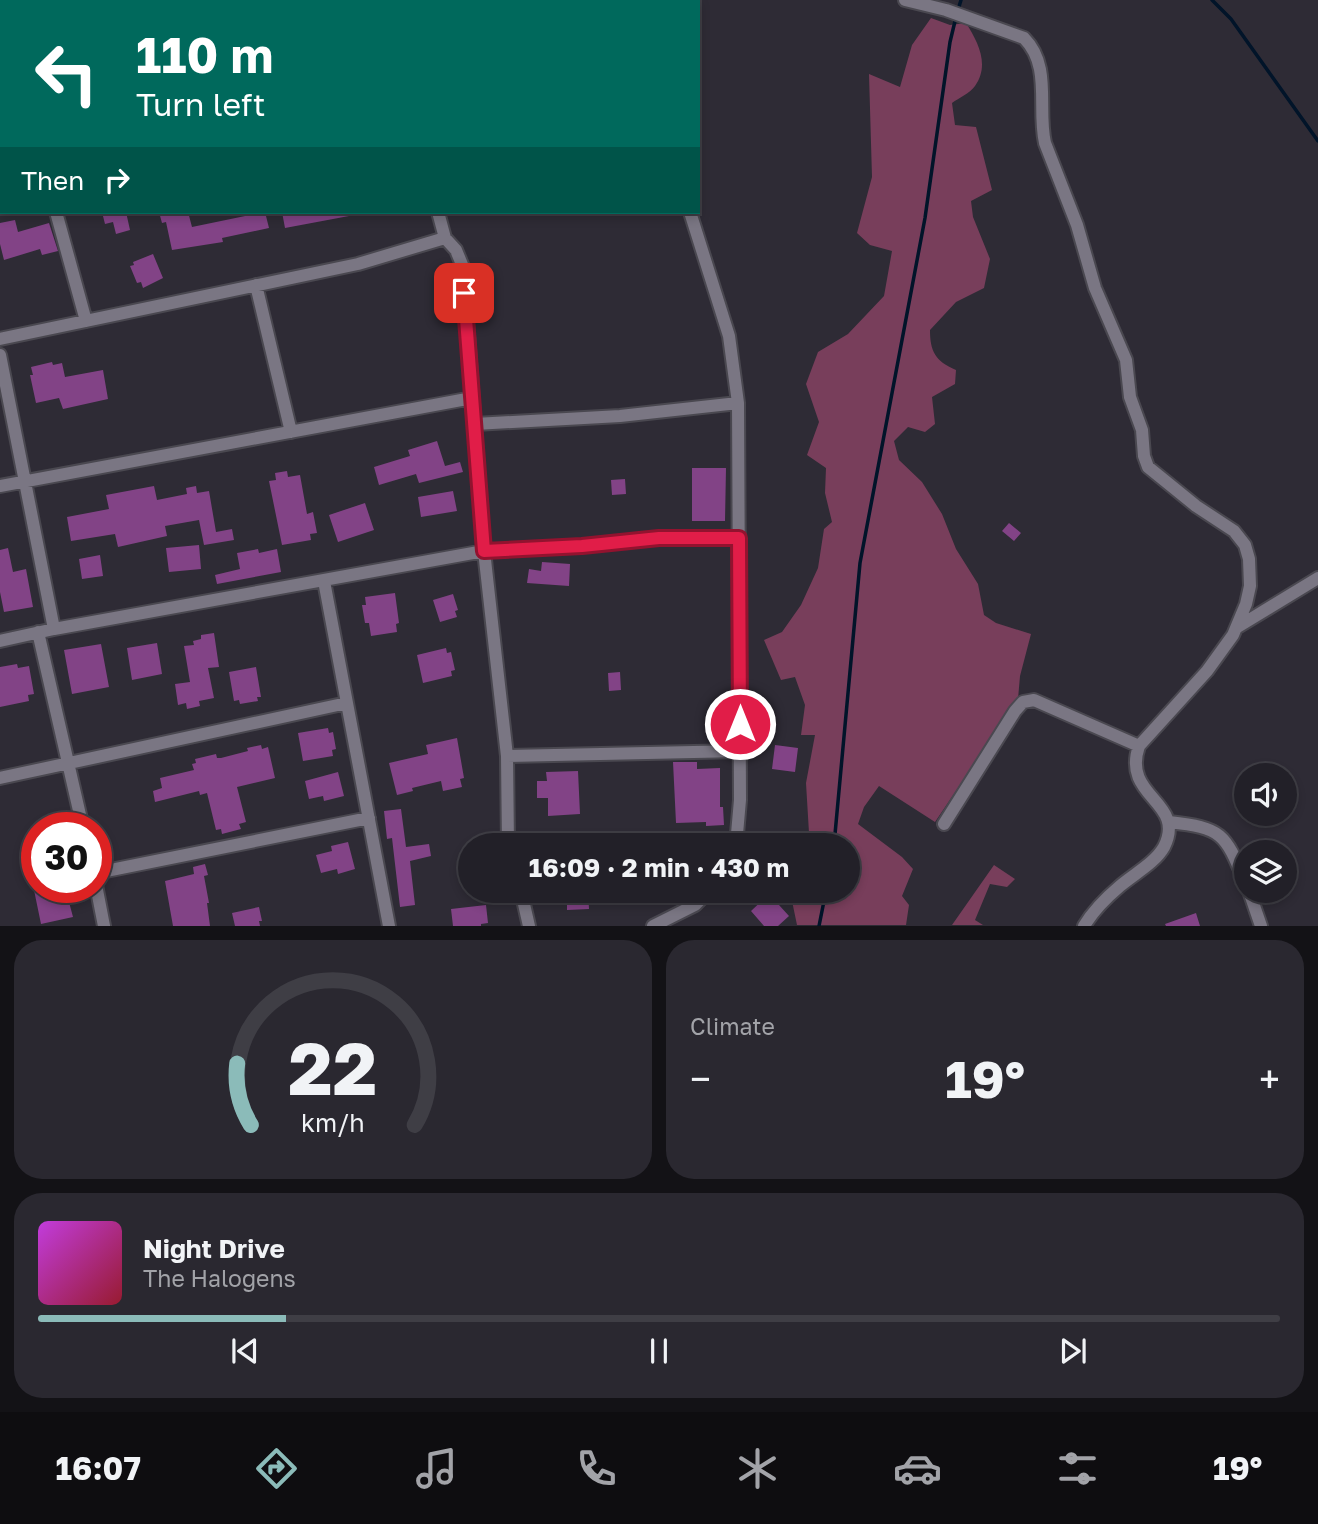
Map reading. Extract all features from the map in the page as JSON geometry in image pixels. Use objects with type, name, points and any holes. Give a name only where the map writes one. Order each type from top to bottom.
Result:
[{"type":"street","points":[[905,0],[946,10],[1024,38],[1033,47],[1042,71],[1042,130],[1045,143],[1077,225],[1095,288],[1126,360],[1130,397],[1142,430],[1145,461],[1148,467],[1174,490],[1234,531],[1245,545],[1249,559],[1250,586],[1236,628],[1207,671],[1139,746],[1135,767],[1138,779],[1169,822],[1167,838],[1157,856],[1117,888],[1084,926]]},
{"type":"street","points":[[57,214],[86,321]]},
{"type":"street","points":[[439,214],[445,237],[456,250],[463,267],[484,551],[507,756],[508,833]]},
{"type":"street","points":[[691,214],[729,336],[738,403],[740,800],[737,833]]},
{"type":"street","points":[[0,339],[358,264],[445,237]]},
{"type":"street","points":[[256,285],[291,432]]},
{"type":"street","points":[[0,355],[54,629]]},
{"type":"street","points":[[0,486],[472,398]]},
{"type":"street","points":[[475,424],[620,416],[738,403]]},
{"type":"street","points":[[0,641],[484,551],[582,546],[659,538],[739,538]]},
{"type":"street","points":[[1236,628],[1318,578]]},
{"type":"street","points":[[324,580],[389,926]]},
{"type":"street","points":[[38,632],[79,812]]},
{"type":"street","points":[[944,824],[1023,702],[1034,701],[1139,746]]},
{"type":"street","points":[[0,778],[347,703]]},
{"type":"street","points":[[507,756],[740,751]]},
{"type":"street","points":[[112,870],[369,818]]},
{"type":"street","points":[[1169,822],[1201,825],[1219,833],[1234,856]]},
{"type":"street","points":[[100,903],[104,926]]},
{"type":"street","points":[[524,903],[529,926]]},
{"type":"street","points":[[653,926],[697,903]]},
{"type":"street","points":[[1253,903],[1261,926]]},
{"type":"shaded area","points":[[931,18],[950,25],[966,23],[981,54],[982,70],[975,86],[952,103],[955,125],[976,127],[992,190],[971,201],[973,217],[990,259],[984,288],[956,302],[930,330],[935,354],[943,363],[956,370],[955,384],[932,397],[935,424],[925,432],[908,427],[894,441],[899,460],[922,482],[942,514],[956,549],[978,584],[984,615],[996,623],[1031,634],[1020,676],[1018,699],[935,822],[879,786],[864,807],[858,824],[902,857],[913,869],[902,896],[909,905],[906,925],[797,925],[792,903],[860,903],[860,833],[809,833],[806,783],[815,735],[801,735],[805,705],[795,677],[781,680],[764,640],[782,632],[801,605],[818,568],[824,529],[832,522],[825,493],[826,468],[807,455],[819,422],[806,384],[818,352],[848,334],[884,296],[892,251],[870,245],[857,233],[872,177],[869,74],[900,87],[912,45]]},
{"type":"shaded area","points":[[994,865],[1015,879],[1007,887],[990,884],[975,920],[983,925],[952,925]]},
{"type":"building","points":[[102,214],[126,214],[130,230],[116,234],[113,222],[105,224]]},
{"type":"building","points":[[160,214],[189,214],[192,227],[266,214],[269,228],[222,238],[223,242],[172,250],[166,222],[162,223]]},
{"type":"building","points":[[282,214],[349,214],[349,216],[285,228]]},
{"type":"building","points":[[15,220],[18,232],[49,223],[58,251],[42,255],[40,249],[4,260],[0,244],[0,223]]},
{"type":"building","points":[[153,254],[163,278],[143,288],[141,282],[137,283],[130,266],[134,265],[133,262]]},
{"type":"building","points":[[52,362],[53,365],[62,363],[65,377],[103,370],[108,399],[63,409],[59,398],[36,403],[31,367]]},
{"type":"building","points":[[437,441],[445,466],[460,462],[463,472],[419,483],[416,474],[379,485],[374,467],[410,456],[408,450]]},
{"type":"building","points":[[692,468],[726,468],[725,521],[692,521]]},
{"type":"building","points":[[287,471],[288,477],[300,475],[307,514],[313,512],[317,533],[310,534],[311,540],[282,545],[269,481],[276,480],[275,473]]},
{"type":"building","points":[[625,479],[626,494],[612,495],[611,480]]},
{"type":"building","points":[[154,486],[157,500],[187,494],[186,488],[196,486],[197,493],[209,491],[216,532],[232,529],[234,540],[204,545],[199,520],[165,526],[167,536],[118,547],[115,534],[71,541],[67,517],[109,509],[106,495]]},
{"type":"building","points":[[453,491],[457,511],[421,517],[418,497]]},
{"type":"building","points":[[365,503],[374,530],[338,542],[329,515]]},
{"type":"building","points":[[1009,523],[1021,533],[1014,541],[1002,531]]},
{"type":"building","points":[[199,545],[201,569],[169,572],[166,548]]},
{"type":"building","points":[[8,548],[13,572],[26,569],[33,607],[4,612],[0,592],[0,550]]},
{"type":"building","points":[[258,549],[259,553],[277,549],[281,572],[217,584],[215,575],[240,569],[237,553]]},
{"type":"building","points":[[100,555],[103,576],[82,579],[79,559]]},
{"type":"building","points":[[542,562],[570,564],[569,586],[527,583],[529,569],[541,571]]},
{"type":"building","points":[[395,593],[399,623],[396,624],[397,632],[371,636],[369,623],[365,623],[362,605],[366,605],[365,597]]},
{"type":"building","points":[[453,594],[458,610],[455,611],[457,617],[440,622],[433,600]]},
{"type":"building","points":[[214,633],[219,667],[208,668],[214,698],[199,701],[200,706],[187,709],[186,703],[178,705],[175,684],[190,682],[184,646],[194,645],[193,641],[201,639],[201,635]]},
{"type":"building","points":[[157,643],[162,674],[132,680],[127,648]]},
{"type":"building","points":[[101,644],[109,687],[72,694],[64,650]]},
{"type":"building","points":[[446,648],[447,653],[451,652],[455,670],[451,671],[452,676],[423,683],[417,655]]},
{"type":"building","points":[[17,664],[18,668],[29,666],[34,694],[28,695],[29,701],[0,707],[0,667]]},
{"type":"building","points":[[256,667],[261,697],[257,697],[258,701],[240,704],[239,700],[234,701],[229,672]]},
{"type":"building","points":[[620,672],[621,690],[609,691],[608,673]]},
{"type":"building","points":[[328,728],[329,733],[333,732],[336,749],[332,750],[333,756],[303,761],[298,733]]},
{"type":"building","points":[[457,738],[464,778],[460,779],[462,787],[443,791],[441,781],[412,788],[413,791],[397,795],[389,763],[428,754],[426,745]]},
{"type":"building","points":[[261,745],[262,749],[268,747],[275,778],[237,787],[246,822],[239,824],[241,829],[222,834],[221,829],[216,830],[207,793],[200,795],[199,791],[155,802],[153,791],[162,788],[160,778],[194,770],[192,764],[196,763],[195,759],[216,754],[217,758],[221,758]]},
{"type":"building","points":[[775,745],[798,748],[795,772],[772,769]]},
{"type":"building","points":[[673,762],[697,762],[697,769],[720,768],[720,807],[723,807],[724,825],[706,826],[706,822],[676,823]]},
{"type":"building","points":[[578,771],[580,814],[548,816],[548,798],[537,798],[537,781],[547,781],[546,772]]},
{"type":"building","points":[[338,772],[344,796],[324,801],[323,796],[309,799],[305,781]]},
{"type":"building","points":[[401,809],[406,847],[429,844],[431,856],[410,861],[415,905],[400,907],[392,838],[387,839],[384,811]]},
{"type":"building","points":[[348,842],[355,869],[338,874],[337,869],[321,873],[316,855],[332,851],[331,846]]},
{"type":"building","points":[[205,864],[208,875],[204,876],[210,926],[173,926],[165,881],[194,874],[193,867]]},
{"type":"building","points":[[37,903],[69,903],[73,917],[41,924]]},
{"type":"building","points":[[567,903],[589,903],[589,909],[567,910]]},
{"type":"building","points":[[759,903],[777,903],[789,916],[778,926],[764,926],[751,911]]},
{"type":"building","points":[[486,905],[488,923],[481,926],[453,926],[451,909]]},
{"type":"building","points":[[259,907],[262,921],[259,921],[260,926],[235,926],[232,913]]},
{"type":"building","points":[[1196,913],[1200,926],[1165,924]]},
{"type":"waterway","points":[[958,10],[961,0]]},
{"type":"waterway","points":[[1212,0],[1231,19],[1318,141]]},
{"type":"waterway","points":[[835,833],[860,563],[925,218],[950,42],[956,17]]},
{"type":"waterway","points":[[819,926],[824,903]]},
{"type":"route","points":[[464,293],[484,551],[582,546],[659,538],[739,538],[740,724]]}]
